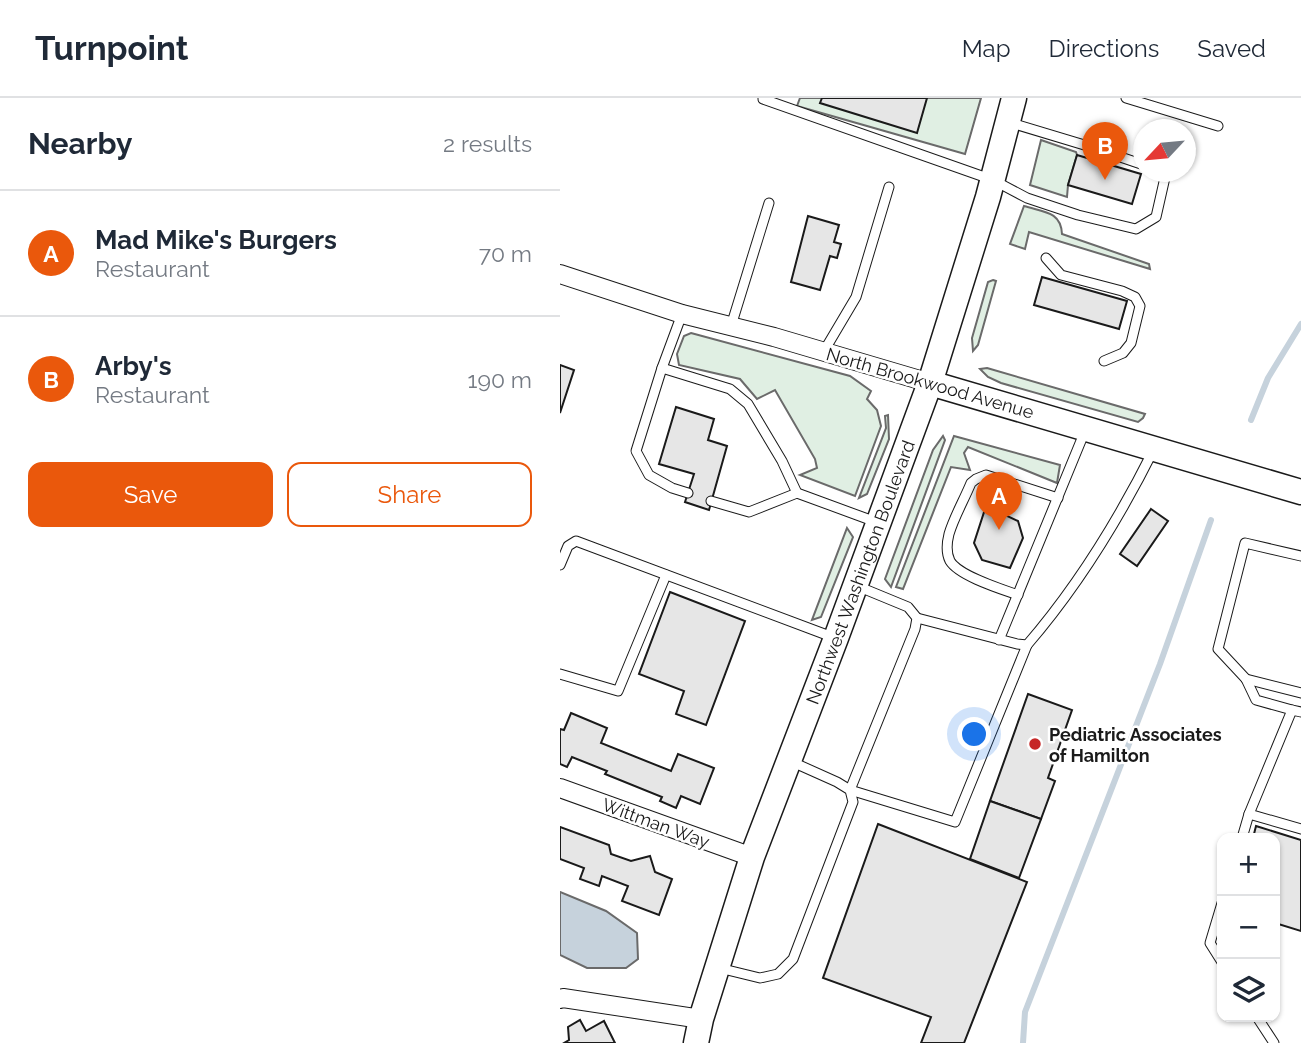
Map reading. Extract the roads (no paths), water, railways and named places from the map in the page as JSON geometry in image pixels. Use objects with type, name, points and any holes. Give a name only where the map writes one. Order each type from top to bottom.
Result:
[{"type":"main road","name":"Northwest Washington Boulevard","points":[[699,1031],[752,858],[930,383],[993,180],[1014,98]]},
{"type":"main road","name":"North Brookwood Avenue","points":[[930,383],[1301,492]]},
{"type":"street","name":"North Brookwood Avenue","points":[[560,274],[682,314],[824,351],[930,383]]},
{"type":"street","name":"Wittman Way","points":[[560,788],[752,858]]},
{"type":"street","points":[[560,999],[699,1031]]},
{"type":"lane","points":[[763,98],[993,180],[1027,198],[1078,215],[1136,229],[1156,218],[1164,182]]},
{"type":"lane","points":[[1126,98],[1219,126]]},
{"type":"lane","points":[[1008,122],[1133,162]]},
{"type":"lane","points":[[824,351],[856,297],[888,187]]},
{"type":"lane","points":[[731,326],[769,202]]},
{"type":"lane","points":[[1046,258],[1061,275],[1135,297],[1140,306],[1131,343],[1124,353],[1104,361]]},
{"type":"lane","points":[[682,314],[636,451],[649,475],[672,488],[688,493]]},
{"type":"lane","points":[[663,368],[730,389],[748,404],[782,461],[797,493]]},
{"type":"lane","points":[[999,640],[1086,429]]},
{"type":"lane","points":[[789,761],[850,790],[955,822],[1027,645],[1054,614],[1098,550],[1154,449]]},
{"type":"lane","points":[[1018,595],[981,582],[957,568],[950,560],[947,549],[950,533],[971,483],[986,475],[1058,498]]},
{"type":"lane","points":[[711,500],[749,512],[797,493],[878,523]]},
{"type":"lane","points":[[560,565],[568,546],[576,541],[836,638]]},
{"type":"lane","points":[[1243,833],[1249,814],[1297,711],[1256,700],[1246,679],[1218,649],[1245,543],[1301,556]]},
{"type":"lane","points":[[560,674],[618,691],[666,575]]},
{"type":"lane","points":[[855,585],[908,607],[917,618],[1017,645],[1027,645]]},
{"type":"lane","points":[[717,968],[760,978],[778,974],[793,959],[853,802],[850,790],[915,629],[917,618]]},
{"type":"lane","points":[[1246,679],[1301,693]]},
{"type":"lane","points":[[1249,814],[1301,829]]},
{"type":"lane","points":[[1217,920],[1210,943],[1217,954]]},
{"type":"lane","points":[[1260,1022],[1274,1043]]},
{"type":"waterway","points":[[1251,420],[1268,378],[1301,324]]},
{"type":"waterway","points":[[1023,1043],[1025,1012],[1160,664],[1211,520]]},
{"type":"place","name":"Arby's","points":[[1105,180]]},
{"type":"place","name":"Mad Mike's Burgers","points":[[999,530]]},
{"type":"place","name":"Pediatric Associates of Hamilton","points":[[1035,744]]}]
